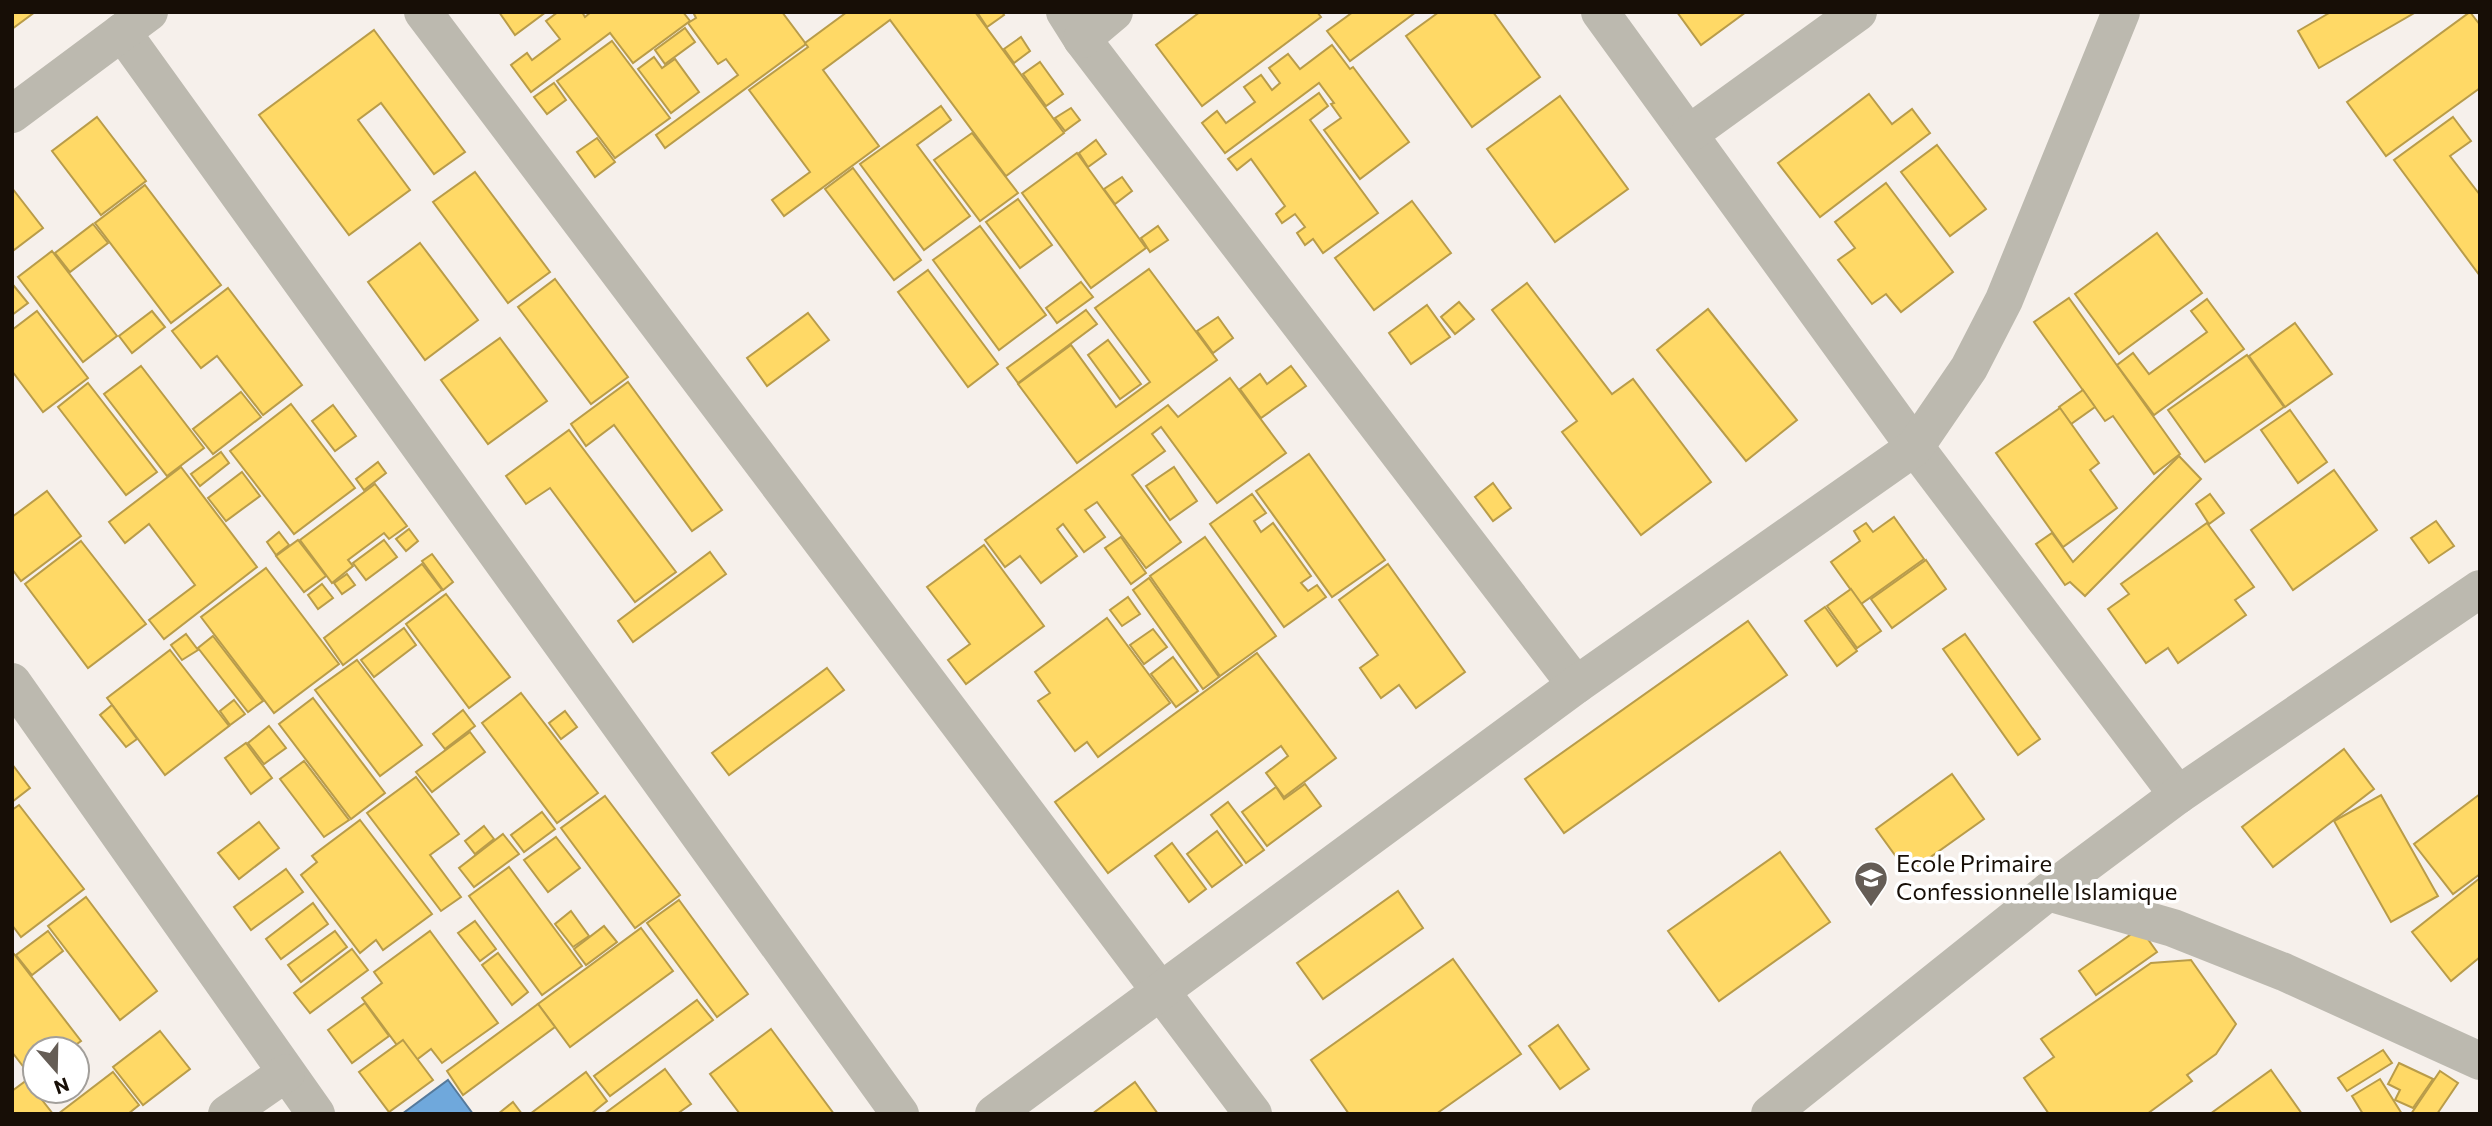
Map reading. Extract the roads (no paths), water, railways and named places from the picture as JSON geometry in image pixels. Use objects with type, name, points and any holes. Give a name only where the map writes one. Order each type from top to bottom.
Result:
[{"type":"street","points":[[423,12],[1253,1114]]},
{"type":"street","points":[[1114,12],[1074,25],[1576,685]]},
{"type":"street","points":[[1600,12],[1915,447],[2178,795]]},
{"type":"street","points":[[1689,134],[1858,12]]},
{"type":"street","points":[[994,1114],[1576,685],[1915,447],[1969,368],[2004,300],[2121,12]]},
{"type":"street","points":[[12,114],[136,22],[900,1114]]},
{"type":"street","points":[[1769,1114],[2048,892],[2178,795],[2480,589]]},
{"type":"street","points":[[12,682],[316,1114]]},
{"type":"street","points":[[2048,892],[2173,928],[2284,972],[2480,1061]]},
{"type":"street","points":[[227,1114],[286,1073]]},
{"type":"place","name":"Ecole Primaire Confessionnelle Islamique","points":[[1871,908]]}]
